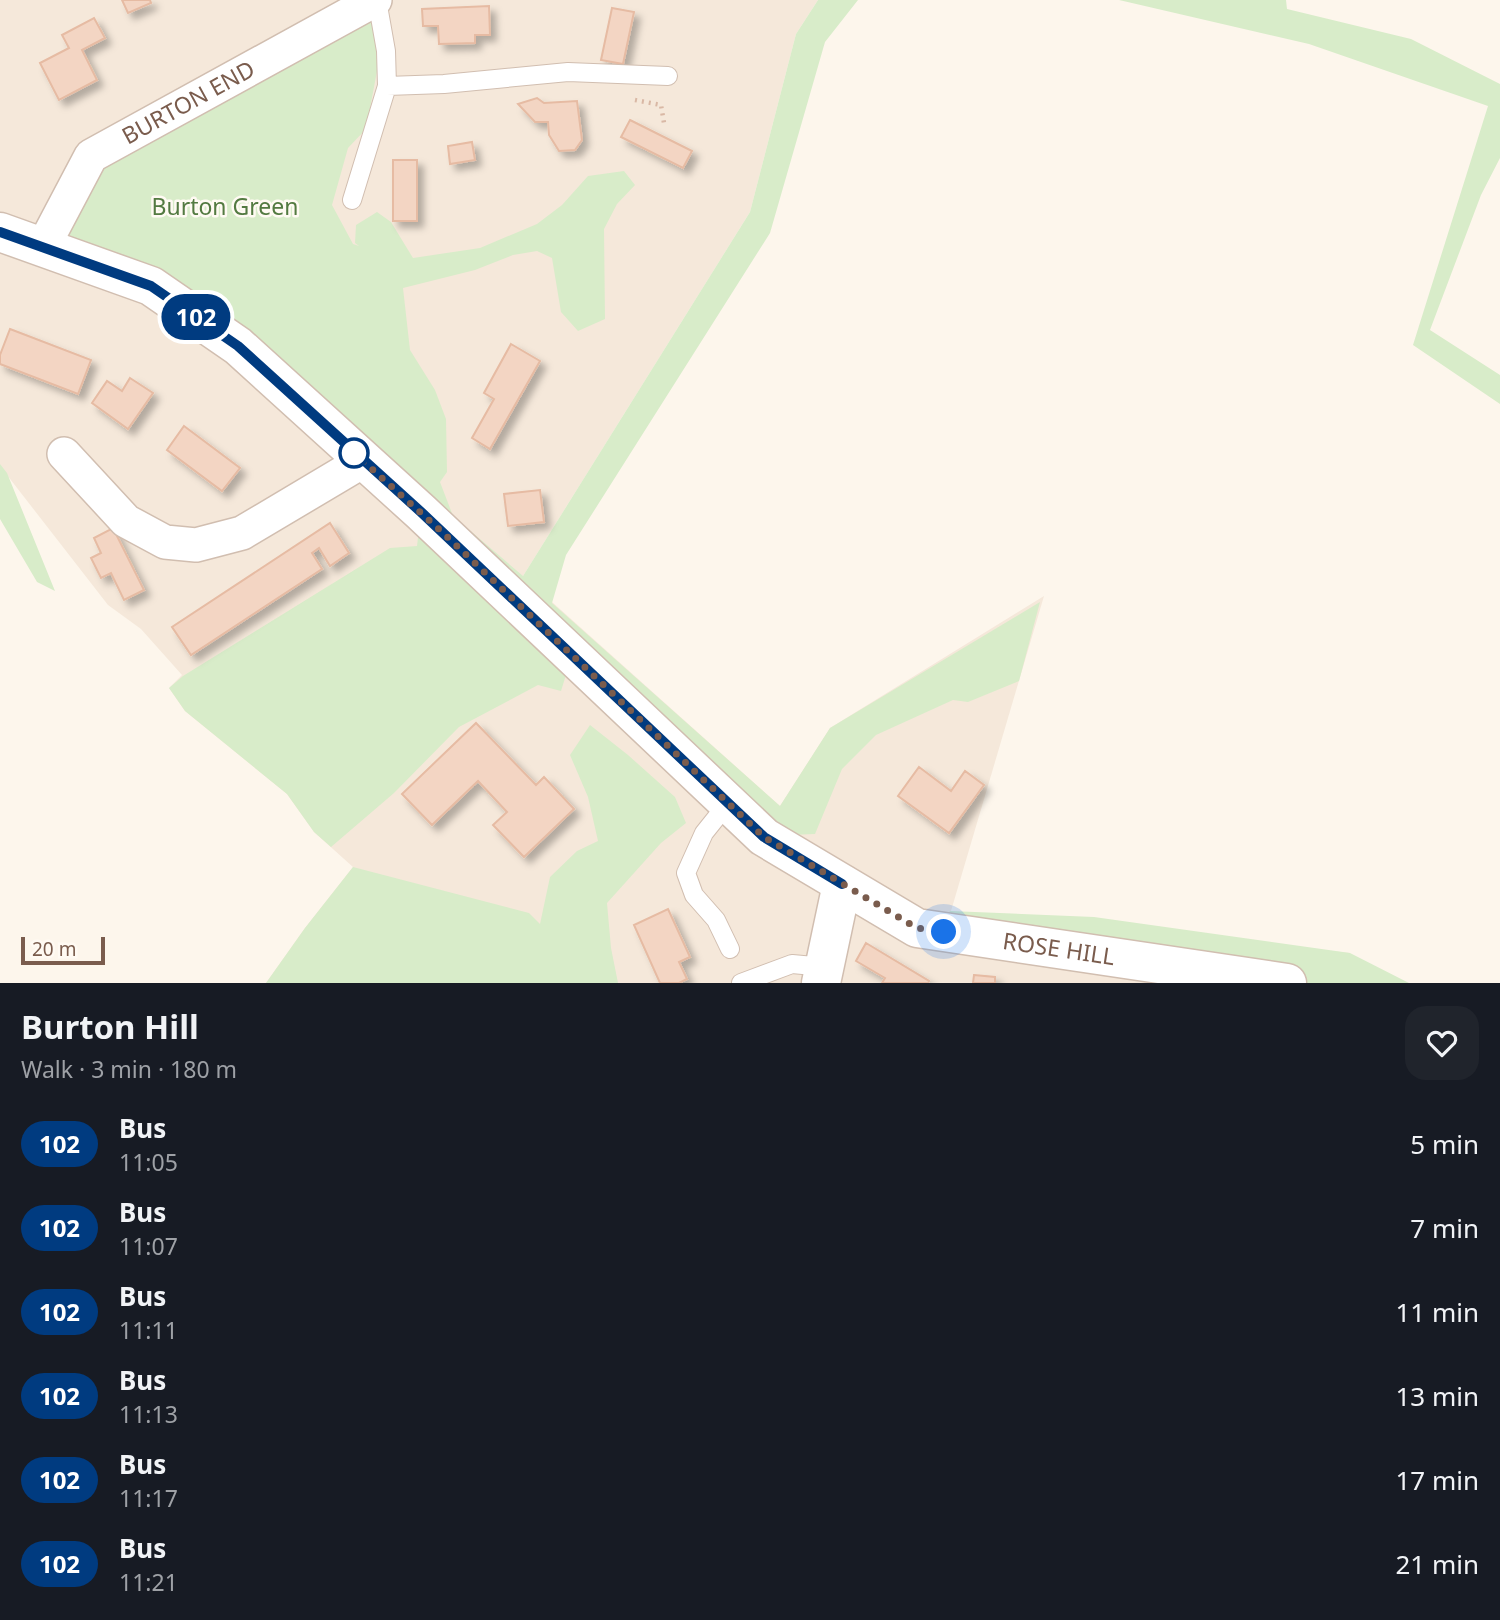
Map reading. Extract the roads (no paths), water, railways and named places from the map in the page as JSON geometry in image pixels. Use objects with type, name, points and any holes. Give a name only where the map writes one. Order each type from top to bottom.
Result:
[{"type":"street","name":"BURTON END","points":[[43,247],[91,156],[361,4]]},
{"type":"street","name":"ROSE HILL","points":[[0,232],[151,286],[238,346],[431,521],[764,837],[917,928],[1287,983]]},
{"type":"street","points":[[64,454],[126,521],[165,541],[196,545],[242,533],[363,461]]},
{"type":"street","points":[[823,975],[842,884]]},
{"type":"lane","points":[[352,200],[387,86],[386,51],[361,4]]},
{"type":"lane","points":[[387,86],[444,84],[568,72],[668,76]]},
{"type":"lane","points":[[728,803],[704,833],[686,873],[694,895],[716,920],[730,949]]},
{"type":"lane","points":[[740,983],[792,964],[823,975]]},
{"type":"park label","name":"Burton Green","points":[[225,207]]}]
